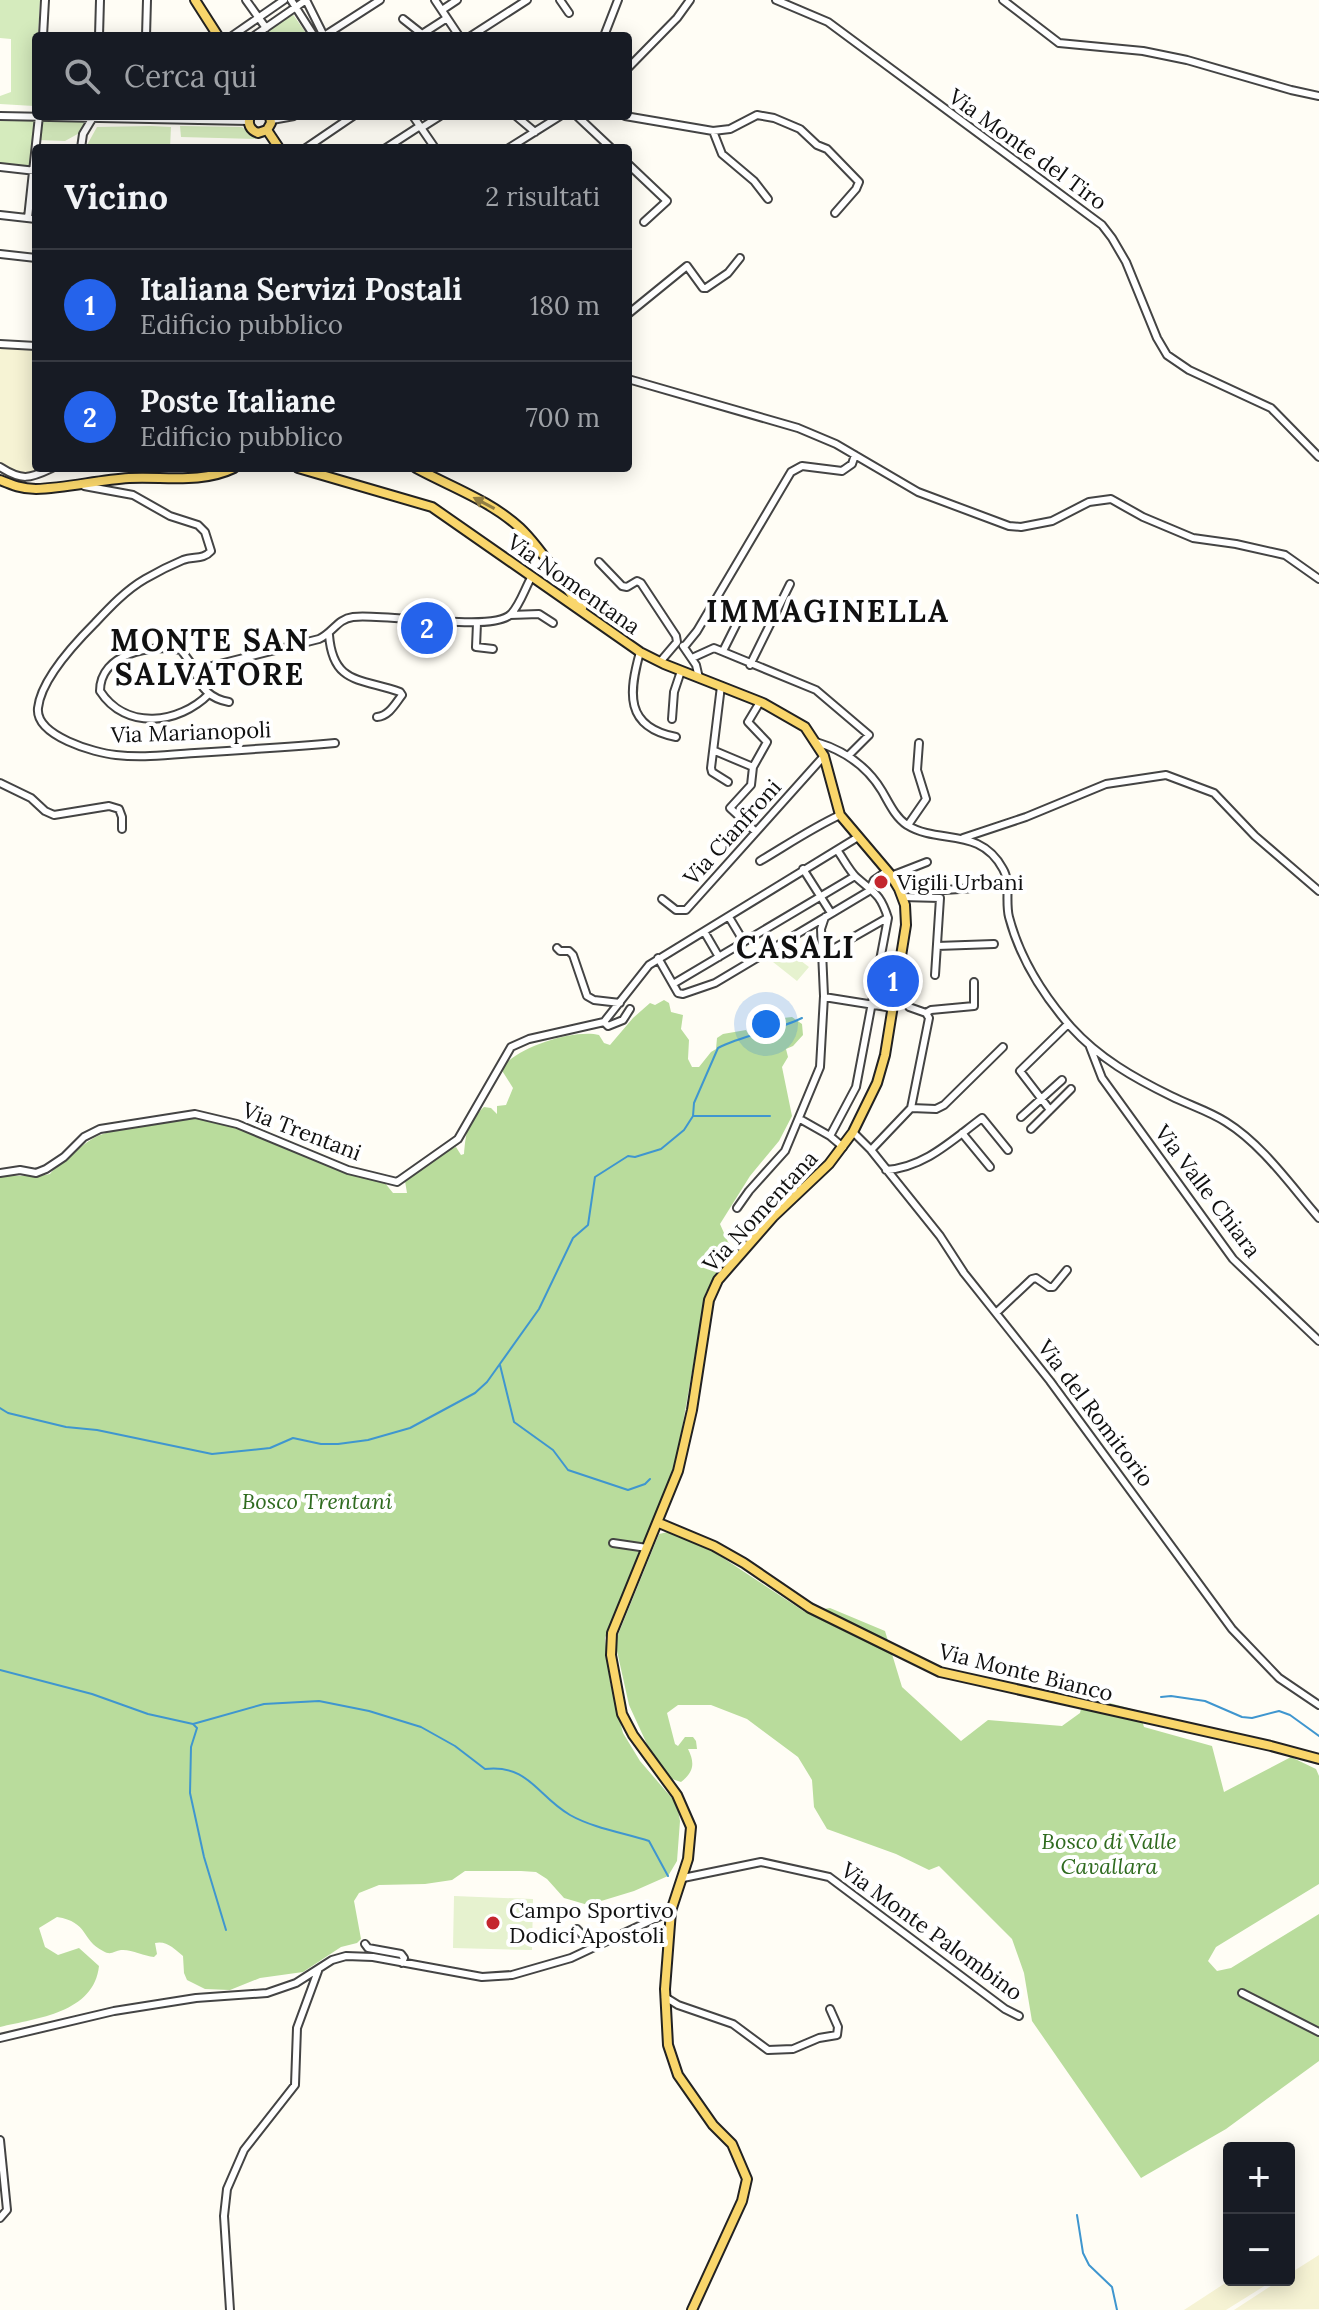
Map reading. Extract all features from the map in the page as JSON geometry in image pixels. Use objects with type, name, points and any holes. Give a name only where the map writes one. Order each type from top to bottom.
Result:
[{"type":"main road","points":[[195,0],[215,32]]},
{"type":"main road","points":[[251,120],[255,132],[267,130]]},
{"type":"main road","points":[[267,130],[270,120]]},
{"type":"main road","points":[[267,130],[276,144]]},
{"type":"main road","points":[[0,480],[16,487],[35,489],[129,478],[209,476],[222,472]]},
{"type":"main road","name":"Via Nomentana","points":[[312,472],[426,504],[640,652],[760,702],[798,722],[824,756],[840,815],[889,873],[902,897],[906,925],[877,1083],[843,1147],[773,1217],[714,1285],[680,1463],[659,1523],[616,1621],[611,1655],[622,1714],[677,1795],[690,1820],[691,1842],[671,1911],[665,1997],[667,2040],[673,2066],[701,2108],[736,2149],[747,2179],[742,2201],[692,2310]]},
{"type":"main road","points":[[424,472],[492,507],[519,528],[542,553],[593,621]]},
{"type":"main road","name":"Via Monte Bianco","points":[[659,1523],[714,1546],[810,1608],[940,1672],[1319,1759]]},
{"type":"street","points":[[43,32],[45,0]]},
{"type":"street","points":[[99,32],[100,0]]},
{"type":"street","points":[[146,32],[147,0]]},
{"type":"street","points":[[246,0],[266,28]]},
{"type":"street","points":[[238,32],[284,0]]},
{"type":"street","points":[[291,0],[312,32]]},
{"type":"street","points":[[330,32],[380,0]]},
{"type":"street","points":[[435,0],[456,32]]},
{"type":"street","points":[[442,10],[457,0]]},
{"type":"street","points":[[477,32],[527,0]]},
{"type":"street","points":[[560,0],[569,13]]},
{"type":"street","points":[[606,32],[618,0]]},
{"type":"street","points":[[632,64],[677,18],[690,0]]},
{"type":"street","name":"Via Monte del Tiro","points":[[776,0],[828,22],[1102,225],[1126,262],[1167,355],[1198,375],[1271,408],[1319,457]]},
{"type":"street","points":[[1003,0],[1059,43],[1130,48],[1319,96]]},
{"type":"street","points":[[260,32],[308,1],[322,32]]},
{"type":"street","points":[[426,32],[447,18]]},
{"type":"street","points":[[403,19],[418,32]]},
{"type":"street","points":[[632,117],[713,131],[730,129],[757,115],[774,118],[800,129],[817,145],[827,149],[859,182],[835,213]]},
{"type":"street","points":[[0,116],[32,116]]},
{"type":"street","points":[[37,144],[39,120]]},
{"type":"street","points":[[82,144],[83,134],[91,120]]},
{"type":"street","points":[[312,144],[347,120]]},
{"type":"street","points":[[416,120],[432,144]]},
{"type":"street","points":[[392,144],[433,120]]},
{"type":"street","points":[[521,120],[535,132]]},
{"type":"street","points":[[516,144],[554,120]]},
{"type":"street","points":[[581,120],[607,144]]},
{"type":"street","points":[[713,131],[722,154],[754,181],[768,199]]},
{"type":"street","points":[[0,167],[32,171]]},
{"type":"street","points":[[632,168],[667,201],[644,222]]},
{"type":"street","points":[[0,215],[32,219]]},
{"type":"street","points":[[0,254],[32,258]]},
{"type":"street","points":[[632,311],[687,266],[706,288],[728,273],[740,258]]},
{"type":"street","points":[[0,344],[32,346]]},
{"type":"street","points":[[632,380],[781,422],[836,444],[918,492],[1011,527],[1052,521],[1089,502],[1111,499],[1143,517],[1196,539],[1285,555],[1319,579]]},
{"type":"street","points":[[660,662],[705,618],[792,471],[802,466],[842,471],[852,464],[855,455]]},
{"type":"street","points":[[0,467],[19,478],[43,472]]},
{"type":"street","name":"Via Marianopoli","points":[[77,484],[133,495],[170,516],[198,525],[205,532],[211,551],[203,558],[186,559],[145,579],[93,624],[63,657],[44,692],[38,708],[39,717],[45,725],[73,744],[117,756],[335,743]]},
{"type":"street","points":[[599,562],[622,586],[640,582],[692,658],[699,678]]},
{"type":"street","points":[[510,615],[532,576]]},
{"type":"street","points":[[750,665],[790,584]]},
{"type":"street","points":[[194,671],[329,635],[342,620],[355,617],[477,623],[510,615],[539,614],[553,623]]},
{"type":"street","points":[[723,651],[741,615]]},
{"type":"street","points":[[423,618],[416,622],[414,633],[427,637]]},
{"type":"street","points":[[477,623],[476,647],[493,649]]},
{"type":"street","points":[[329,635],[338,670],[346,676],[402,695],[391,711],[377,717]]},
{"type":"street","points":[[209,694],[178,715],[143,721],[116,707],[100,691],[100,682],[118,660],[141,650],[169,648],[181,650],[202,688],[219,701],[229,702]]},
{"type":"street","points":[[692,658],[709,649],[723,651],[750,665],[816,690],[869,735],[848,756]]},
{"type":"street","points":[[640,652],[630,694],[633,705],[640,718],[653,728],[676,737]]},
{"type":"street","points":[[672,719],[674,692],[681,671]]},
{"type":"street","points":[[721,686],[712,772],[728,782]]},
{"type":"street","points":[[756,832],[730,808],[751,785],[753,767],[767,742],[748,722],[760,702]]},
{"type":"street","points":[[816,742],[837,748],[863,767],[880,787],[896,814],[908,825],[926,832],[963,838],[994,856],[1005,872],[1010,919],[1024,958],[1045,994],[1068,1024],[1090,1047],[1128,1073],[1219,1117],[1237,1129],[1319,1218]]},
{"type":"street","points":[[908,825],[926,799],[917,770],[919,743]]},
{"type":"street","points":[[715,751],[753,767]]},
{"type":"street","name":"Via Cianfroni","points":[[662,899],[676,910],[686,910],[824,756]]},
{"type":"street","points":[[963,838],[1026,817],[1106,784],[1166,775],[1214,793],[1255,836],[1319,891]]},
{"type":"street","points":[[0,783],[31,798],[54,815],[109,806],[119,809],[122,829]]},
{"type":"street","points":[[760,861],[807,831],[840,815]]},
{"type":"street","points":[[630,1009],[623,1020],[608,1026],[604,1022],[658,958],[705,933],[858,837]]},
{"type":"street","points":[[830,1136],[856,1087],[888,918],[882,900],[870,886],[855,876],[837,850]]},
{"type":"street","points":[[658,958],[678,993],[715,983],[869,891],[874,880],[927,862]]},
{"type":"street","points":[[737,1208],[785,1151],[820,1067],[824,997],[821,929],[828,915],[821,897],[803,869]]},
{"type":"street","points":[[673,984],[855,876]]},
{"type":"street","points":[[944,890],[1006,886]]},
{"type":"street","points":[[902,897],[940,898],[935,975]]},
{"type":"street","points":[[729,917],[744,942]]},
{"type":"street","points":[[824,954],[888,918]]},
{"type":"street","points":[[705,933],[719,957]]},
{"type":"street","points":[[937,946],[994,944]]},
{"type":"street","points":[[557,948],[573,955],[582,989],[587,996],[594,1000],[620,1003]]},
{"type":"street","points":[[897,976],[909,1007],[926,1013],[974,1006],[974,982]]},
{"type":"street","points":[[824,997],[893,1008]]},
{"type":"street","points":[[871,1150],[911,1108],[929,1018],[926,1013]]},
{"type":"street","name":"Via Trentani","points":[[0,1173],[20,1170],[36,1173],[46,1169],[64,1157],[84,1137],[100,1129],[195,1114],[237,1124],[348,1170],[397,1182],[458,1139],[511,1047],[529,1039],[604,1022]]},
{"type":"street","points":[[1050,1110],[1020,1071],[1068,1024]]},
{"type":"street","points":[[911,1108],[936,1109],[944,1105],[1003,1047]]},
{"type":"street","name":"Via Valle Chiara","points":[[1090,1047],[1102,1078],[1229,1254],[1319,1341]]},
{"type":"street","points":[[1021,1117],[1062,1080]]},
{"type":"street","points":[[1031,1129],[1071,1089]]},
{"type":"street","points":[[886,1170],[908,1168],[926,1159],[982,1118],[1008,1150]]},
{"type":"street","points":[[800,1119],[843,1147]]},
{"type":"street","name":"Via del Romitorio","points":[[853,1132],[871,1150],[997,1312],[1232,1629],[1279,1678],[1319,1705]]},
{"type":"street","points":[[962,1133],[990,1167]]},
{"type":"street","points":[[997,1312],[1032,1279],[1053,1287],[1067,1270]]},
{"type":"street","points":[[613,1543],[647,1548]]},
{"type":"street","name":"Via Monte Palombino","points":[[683,1878],[761,1862],[829,1877],[992,2000],[1019,2016]]},
{"type":"street","points":[[0,2038],[114,2011],[196,1998],[263,1994],[296,1983],[335,1959],[350,1955],[493,1977],[516,1974],[563,1960],[671,1911]]},
{"type":"street","points":[[577,1929],[593,1947]]},
{"type":"street","points":[[365,1944],[368,1948],[401,1954],[404,1958],[402,1963]]},
{"type":"street","points":[[230,2310],[224,2216],[227,2189],[244,2150],[294,2087],[298,2024],[320,1968]]},
{"type":"street","points":[[1242,1993],[1319,2032]]},
{"type":"street","points":[[665,1997],[678,2005],[733,2024],[762,2047],[774,2050],[795,2049],[819,2038],[837,2035],[838,2027],[830,2009]]},
{"type":"street","points":[[0,2140],[7,2210],[0,2218]]},
{"type":"shaded area","points":[[0,345],[32,347],[32,472],[39,472],[25,477],[0,464]]},
{"type":"shaded area","points":[[1319,2255],[1319,2309],[1234,2310],[1271,2286],[1295,2286],[1295,2270]]},
{"type":"shaded area","points":[[1223,2285],[1264,2286],[1226,2310],[1184,2310]]},
{"type":"green space","points":[[0,0],[40,0],[38,32],[32,32],[32,106],[0,104],[0,96],[11,92],[11,39],[0,38]]},
{"type":"green space","points":[[292,13],[305,32],[267,32]]},
{"type":"green space","points":[[0,116],[84,122],[83,131],[65,141],[37,140],[36,144],[32,144],[32,171],[0,167]]},
{"type":"green space","points":[[180,126],[242,127],[256,139],[181,137]]},
{"type":"green space","points":[[97,127],[171,127],[170,144],[88,144]]},
{"type":"green space","points":[[784,948],[809,967],[797,981],[773,962]]},
{"type":"green space","name":"Bosco Trentani","points":[[664,1000],[669,1003],[671,1012],[683,1015],[681,1029],[689,1040],[688,1059],[692,1067],[699,1067],[716,1049],[717,1038],[723,1034],[746,1030],[749,1035],[770,1020],[792,1017],[802,1024],[803,1035],[786,1049],[788,1057],[782,1067],[792,1116],[779,1141],[750,1176],[720,1224],[737,1253],[706,1292],[674,1474],[605,1638],[610,1682],[623,1733],[640,1761],[677,1804],[680,1821],[677,1861],[668,1876],[634,1891],[588,1905],[564,1898],[536,1872],[465,1871],[452,1880],[379,1885],[359,1893],[354,1901],[361,1939],[357,1943],[341,1947],[303,1972],[260,1978],[230,1990],[205,1989],[187,1980],[183,1956],[167,1944],[155,1943],[157,1954],[154,1957],[125,1950],[108,1953],[96,1947],[75,1923],[57,1917],[39,1928],[45,1947],[58,1955],[79,1948],[99,1966],[95,1982],[87,1994],[62,2011],[0,2027],[0,1177],[50,1174],[87,1142],[113,1131],[163,1120],[201,1117],[244,1128],[313,1157],[315,1161],[385,1183],[393,1193],[407,1193],[405,1181],[436,1158],[456,1147],[461,1155],[464,1154],[468,1129],[484,1107],[491,1108],[497,1114],[497,1106],[506,1105],[513,1088],[501,1069],[508,1061],[532,1047],[561,1037],[599,1035],[604,1043],[610,1045],[650,1003],[655,1005]]},
{"type":"green space","name":"Bosco di Valle Cavallara","points":[[668,1532],[714,1552],[805,1612],[830,1608],[885,1631],[902,1687],[961,1741],[988,1720],[1062,1726],[1080,1713],[1084,1696],[1139,1711],[1144,1727],[1212,1746],[1224,1792],[1291,1757],[1316,1769],[1319,1776],[1319,1884],[1216,1947],[1208,1961],[1217,1971],[1231,1968],[1319,1914],[1319,2061],[1226,2129],[1141,2178],[1032,2021],[1024,1973],[1012,1939],[939,1866],[929,1870],[896,1854],[827,1829],[814,1807],[812,1780],[798,1757],[747,1719],[711,1705],[678,1705],[667,1713],[675,1744],[678,1746],[685,1737],[693,1737],[696,1741],[697,1749],[688,1749],[692,1759],[689,1775],[681,1782],[672,1779],[656,1764],[629,1705],[615,1642],[659,1534]]},
{"type":"green space","name":"Campo Sportivo Dodici Apostoli","points":[[454,1896],[533,1899],[532,1950],[453,1948]]},
{"type":"waterway","points":[[0,1408],[8,1413],[66,1427],[97,1430],[212,1454],[270,1448],[293,1438],[338,1444],[368,1440],[410,1428],[475,1393],[487,1382],[539,1309],[573,1238],[588,1225],[595,1177],[628,1156],[635,1157],[661,1149],[684,1130],[693,1116],[694,1103],[718,1048],[802,1018]]},
{"type":"waterway","points":[[693,1116],[770,1116]]},
{"type":"waterway","points":[[500,1365],[514,1422],[553,1450],[568,1470],[628,1490],[650,1479]]},
{"type":"waterway","points":[[0,1670],[92,1694],[148,1714],[193,1724],[197,1728],[191,1747],[190,1793],[204,1857],[226,1930]]},
{"type":"waterway","points":[[1161,1697],[1205,1701],[1242,1717],[1252,1718],[1279,1711],[1290,1715],[1319,1736]]},
{"type":"waterway","points":[[193,1724],[264,1704],[319,1701],[369,1711],[421,1727],[455,1746],[485,1769],[512,1771],[523,1776],[579,1820],[649,1841],[668,1876]]},
{"type":"waterway","points":[[1077,2215],[1083,2253],[1089,2265],[1112,2287],[1117,2310]]},
{"type":"place","name":"Poste Italiane","points":[[427,628]]},
{"type":"place","name":"Vigili Urbani","points":[[881,882]]},
{"type":"place","name":"Italiana Servizi Postali","points":[[893,981]]},
{"type":"place","name":"Campo Sportivo Dodici Apostoli","points":[[493,1923]]},
{"type":"district","name":"IMMAGINELLA","points":[[828,611]]},
{"type":"district","name":"MONTE SAN SALVATORE","points":[[210,657]]},
{"type":"district","name":"CASALI","points":[[796,947]]}]
